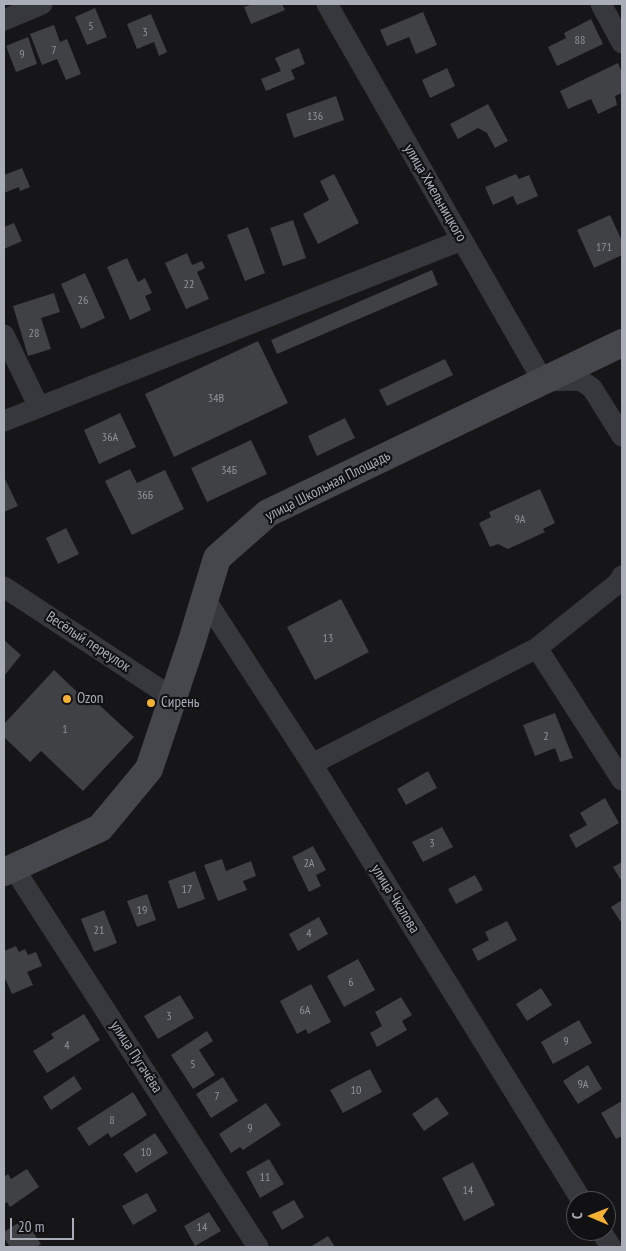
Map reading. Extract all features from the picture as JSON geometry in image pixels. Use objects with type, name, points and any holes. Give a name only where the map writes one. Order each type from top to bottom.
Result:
[{"type":"main road","name":"улица Школьная Площадь","points":[[9,870],[100,828],[149,769],[217,558],[268,514],[622,344]]},
{"type":"street","points":[[10,13],[42,4]]},
{"type":"street","name":"улица Хмельницкого","points":[[327,4],[543,382]]},
{"type":"street","points":[[601,4],[622,43]]},
{"type":"street","points":[[4,422],[462,240]]},
{"type":"street","points":[[4,334],[39,408]]},
{"type":"street","points":[[543,382],[580,380],[592,388],[622,436]]},
{"type":"street","points":[[312,764],[537,648],[618,583],[622,576]]},
{"type":"street","name":"Весёлый переулок","points":[[4,587],[173,698]]},
{"type":"street","name":"улица Чкалова","points":[[204,599],[312,764],[576,1191]]},
{"type":"street","points":[[537,648],[622,780]]},
{"type":"street","name":"улица Пугачёва","points":[[9,870],[258,1247]]},
{"type":"building","points":[[253,4],[282,4],[285,10],[251,24],[244,7]]},
{"type":"building","points":[[95,8],[107,37],[87,45],[75,17]]},
{"type":"building","points":[[423,12],[437,45],[416,54],[409,37],[387,46],[380,30]]},
{"type":"building","points":[[151,14],[167,52],[159,56],[154,42],[137,49],[127,24]]},
{"type":"building","points":[[591,19],[603,44],[557,66],[548,47],[566,38],[564,33]]},
{"type":"building","points":[[54,25],[60,42],[67,39],[81,74],[66,80],[57,59],[42,65],[30,34]]},
{"type":"building","points":[[28,37],[37,64],[16,72],[6,46]]},
{"type":"building","points":[[299,48],[305,64],[291,70],[295,79],[266,91],[261,79],[281,71],[275,58]]},
{"type":"building","points":[[618,63],[622,73],[622,93],[615,96],[617,105],[598,114],[591,99],[568,109],[560,91]]},
{"type":"building","points":[[447,68],[455,86],[430,98],[422,80]]},
{"type":"building","points":[[336,96],[344,120],[294,138],[286,114]]},
{"type":"building","points":[[488,104],[508,141],[495,148],[487,133],[478,128],[458,139],[450,124]]},
{"type":"building","points":[[22,168],[30,187],[20,191],[19,187],[4,193],[4,175]]},
{"type":"building","points":[[334,174],[359,223],[318,244],[303,214],[329,200],[320,181]]},
{"type":"building","points":[[516,174],[519,179],[529,175],[538,196],[517,205],[513,196],[493,205],[485,187]]},
{"type":"building","points":[[610,215],[622,241],[622,255],[594,268],[577,230]]},
{"type":"building","points":[[293,220],[306,258],[283,266],[270,228]]},
{"type":"building","points":[[14,223],[22,241],[4,249],[4,227]]},
{"type":"building","points":[[248,227],[265,273],[245,281],[227,235]]},
{"type":"building","points":[[187,253],[192,265],[202,261],[205,268],[197,272],[209,299],[186,309],[165,263]]},
{"type":"building","points":[[127,258],[138,282],[145,278],[152,293],[145,296],[151,310],[130,320],[107,267]]},
{"type":"building","points":[[432,270],[438,285],[277,354],[271,340]]},
{"type":"building","points":[[85,273],[105,318],[81,329],[61,284]]},
{"type":"building","points":[[54,293],[60,312],[41,318],[51,349],[28,356],[13,306]]},
{"type":"building","points":[[258,341],[288,403],[174,457],[145,394]]},
{"type":"building","points":[[445,359],[453,375],[387,406],[379,390]]},
{"type":"building","points":[[120,413],[136,447],[99,464],[84,430]]},
{"type":"building","points":[[345,418],[355,438],[317,456],[308,436]]},
{"type":"building","points":[[251,440],[267,474],[207,502],[191,468]]},
{"type":"building","points":[[130,469],[137,483],[165,470],[184,509],[132,535],[105,481]]},
{"type":"building","points":[[4,477],[18,506],[4,512]]},
{"type":"building","points":[[540,489],[555,523],[543,529],[545,532],[508,549],[498,544],[490,547],[479,523],[491,517],[489,512]]},
{"type":"building","points":[[66,528],[79,554],[58,564],[46,538]]},
{"type":"building","points":[[341,599],[369,652],[315,680],[287,627]]},
{"type":"building","points":[[4,640],[21,655],[4,676]]},
{"type":"building","points":[[54,670],[91,705],[95,701],[134,737],[83,791],[41,751],[30,762],[4,737],[4,724]]},
{"type":"building","points":[[555,713],[573,758],[560,762],[555,748],[535,756],[523,725]]},
{"type":"building","points":[[428,771],[437,788],[406,805],[397,789]]},
{"type":"building","points":[[605,798],[619,823],[576,848],[569,835],[587,825],[580,813]]},
{"type":"building","points":[[442,827],[453,847],[423,862],[412,842]]},
{"type":"building","points":[[313,846],[326,870],[316,875],[321,886],[309,892],[292,857]]},
{"type":"building","points":[[222,859],[226,871],[251,861],[256,876],[243,881],[247,890],[218,901],[204,865]]},
{"type":"building","points":[[622,862],[622,882],[613,867]]},
{"type":"building","points":[[195,871],[205,899],[178,909],[168,881]]},
{"type":"building","points":[[475,875],[483,890],[456,904],[448,889]]},
{"type":"building","points":[[147,894],[156,920],[137,927],[127,901]]},
{"type":"building","points":[[622,900],[622,920],[620,921],[611,907]]},
{"type":"building","points":[[104,910],[117,943],[94,952],[81,919]]},
{"type":"building","points":[[319,917],[328,934],[298,951],[289,934]]},
{"type":"building","points":[[507,921],[517,940],[478,961],[472,949],[489,940],[485,932]]},
{"type":"building","points":[[16,946],[19,952],[25,949],[28,955],[36,952],[42,966],[27,972],[33,985],[12,994],[4,976],[4,951]]},
{"type":"building","points":[[358,959],[375,990],[344,1007],[327,976]]},
{"type":"building","points":[[311,984],[331,1022],[308,1034],[306,1029],[297,1034],[280,1001]]},
{"type":"building","points":[[541,988],[552,1005],[527,1021],[516,1004]]},
{"type":"building","points":[[180,995],[194,1018],[158,1039],[144,1016]]},
{"type":"building","points":[[401,997],[412,1015],[402,1021],[407,1030],[377,1047],[370,1033],[382,1026],[375,1012]]},
{"type":"building","points":[[84,1014],[100,1040],[47,1073],[33,1051],[54,1038],[51,1034]]},
{"type":"building","points":[[579,1020],[592,1043],[553,1064],[541,1042]]},
{"type":"building","points":[[207,1031],[213,1041],[199,1050],[215,1075],[193,1089],[171,1055]]},
{"type":"building","points":[[588,1065],[602,1089],[578,1104],[563,1081]]},
{"type":"building","points":[[370,1069],[382,1092],[343,1113],[330,1090]]},
{"type":"building","points":[[74,1076],[82,1089],[51,1110],[43,1097]]},
{"type":"building","points":[[223,1077],[238,1101],[211,1118],[196,1094]]},
{"type":"building","points":[[133,1092],[147,1115],[111,1138],[108,1133],[89,1146],[77,1128]]},
{"type":"building","points":[[437,1097],[449,1114],[424,1131],[412,1114]]},
{"type":"building","points":[[622,1101],[622,1136],[616,1139],[601,1113]]},
{"type":"building","points":[[266,1103],[281,1125],[243,1150],[240,1147],[231,1153],[219,1134]]},
{"type":"building","points":[[155,1133],[168,1153],[136,1173],[123,1154]]},
{"type":"building","points":[[269,1159],[284,1184],[260,1198],[246,1172]]},
{"type":"building","points":[[473,1162],[495,1205],[464,1221],[442,1178]]},
{"type":"building","points":[[27,1169],[39,1187],[10,1207],[7,1202],[4,1204],[4,1177],[8,1174],[11,1179]]},
{"type":"building","points":[[147,1193],[157,1211],[133,1225],[122,1206]]},
{"type":"building","points":[[294,1200],[304,1217],[282,1230],[272,1212]]},
{"type":"building","points":[[209,1212],[221,1231],[195,1246],[184,1226]]},
{"type":"building","points":[[24,1219],[41,1244],[36,1247],[10,1247],[4,1238],[4,1232]]},
{"type":"building","points":[[328,1236],[335,1247],[310,1247]]},
{"type":"place","name":"Ozon","points":[[67,699]]},
{"type":"place","name":"Сирень","points":[[151,703]]}]
